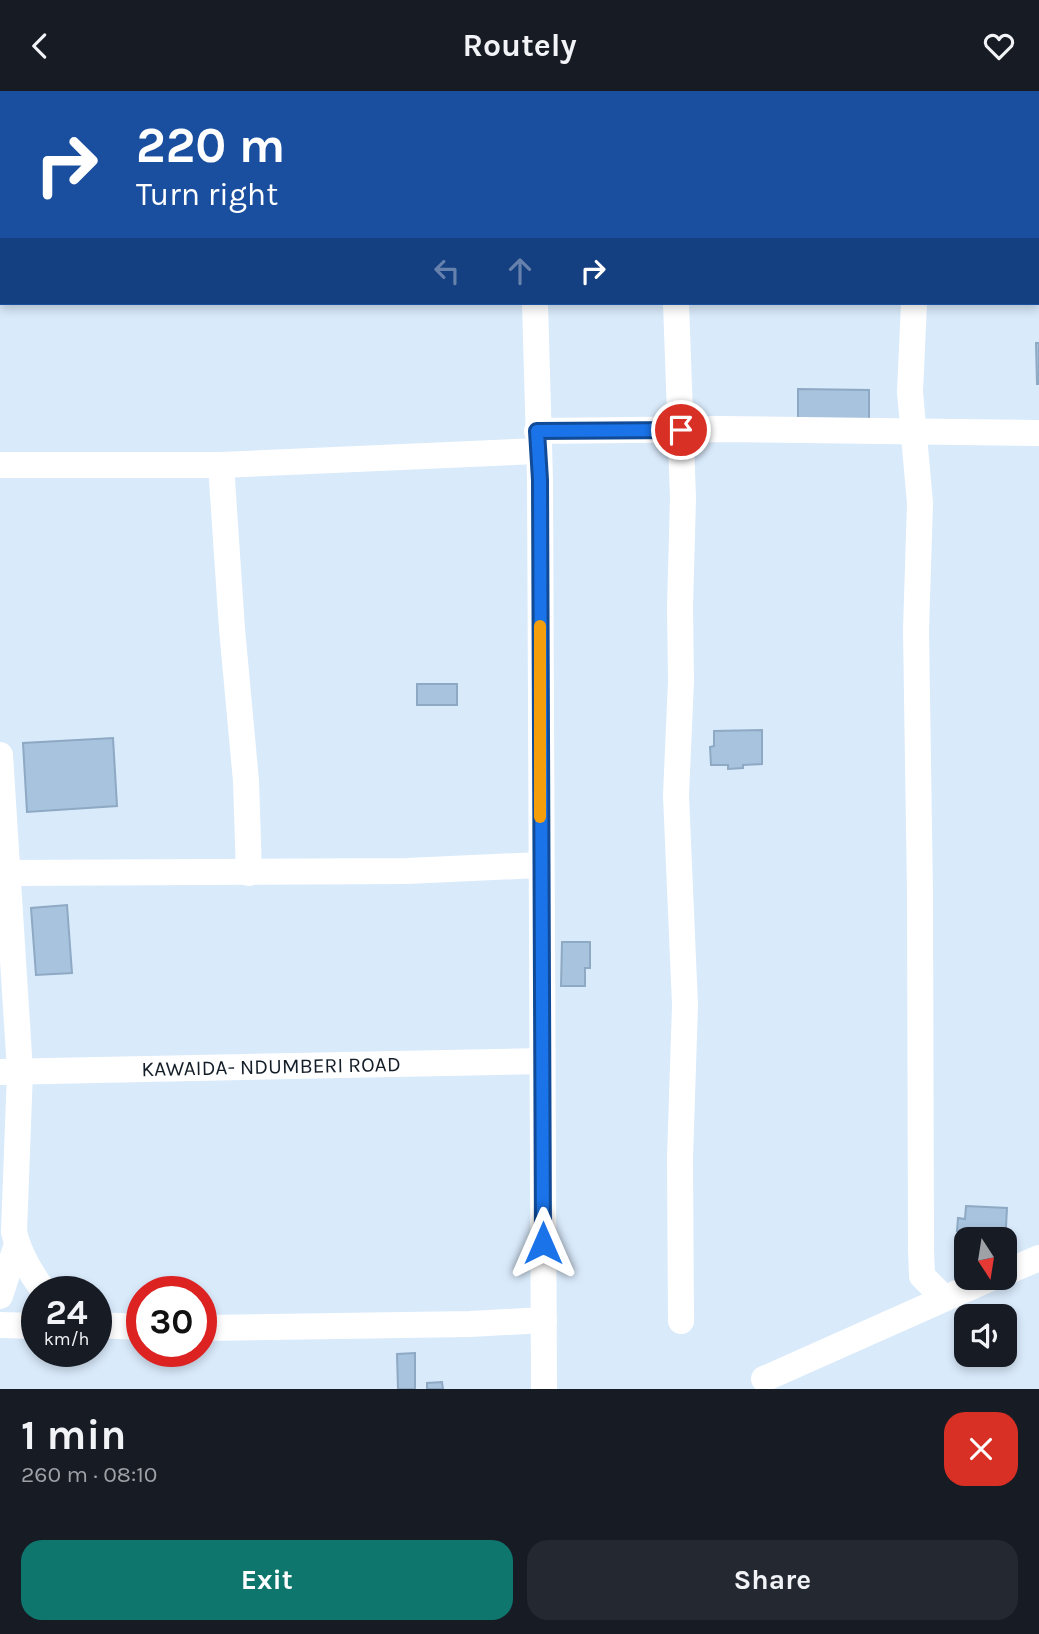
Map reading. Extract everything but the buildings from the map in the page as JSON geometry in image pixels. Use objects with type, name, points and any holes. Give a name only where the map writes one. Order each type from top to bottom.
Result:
[{"type":"street","points":[[536,305],[540,507],[544,1389]]},
{"type":"street","points":[[676,305],[676,364],[681,430],[681,681],[676,795],[685,1005],[680,1158],[681,1321]]},
{"type":"street","points":[[914,305],[910,392],[920,503],[916,630],[921,1249],[922,1276],[944,1298]]},
{"type":"street","points":[[0,465],[221,465],[681,430],[1039,433]]},
{"type":"street","points":[[221,465],[246,781],[249,873]]},
{"type":"street","points":[[0,755],[8,873],[14,1232],[17,1244],[35,1276]]},
{"type":"street","points":[[8,873],[407,871],[540,865]]},
{"type":"street","name":"KAWAIDA- NDUMBERI ROAD","points":[[10,1072],[541,1061]]},
{"type":"street","points":[[0,1296],[17,1244]]},
{"type":"street","points":[[1017,1267],[1039,1258]]},
{"type":"street","points":[[764,1379],[963,1290]]},
{"type":"street","points":[[217,1328],[544,1320]]},
{"type":"street","points":[[0,1325],[21,1326]]},
{"type":"slow traffic","points":[[540,626],[540,817]]},
{"type":"route","points":[[543,1243],[540,480],[537,431],[681,430]]}]
